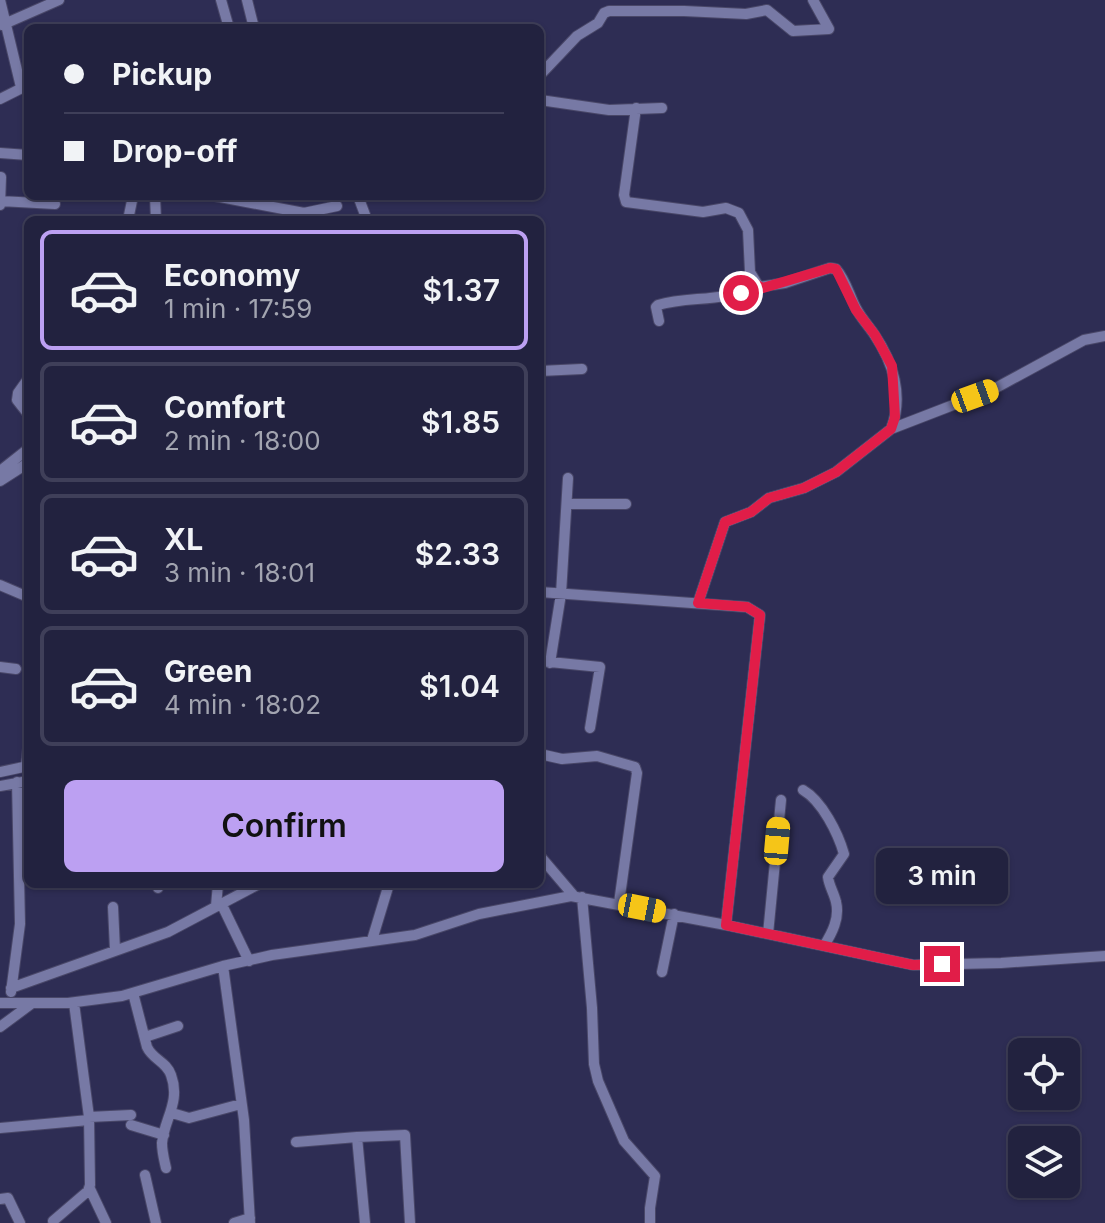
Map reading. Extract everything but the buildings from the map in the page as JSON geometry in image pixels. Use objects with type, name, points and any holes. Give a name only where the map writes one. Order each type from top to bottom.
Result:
[{"type":"street","points":[[0,0],[3,25],[24,86],[0,99]]},
{"type":"street","points":[[3,25],[59,0]]},
{"type":"street","points":[[221,0],[228,24]]},
{"type":"street","points":[[247,0],[253,24]]},
{"type":"street","points":[[544,71],[582,32],[609,11],[746,14],[767,10],[793,31],[829,29],[813,0]]},
{"type":"street","points":[[544,101],[609,110],[662,108]]},
{"type":"street","points":[[636,108],[624,195],[626,202],[703,212],[726,208],[739,213],[748,230],[750,272],[755,284],[763,288],[830,268],[840,273],[856,310],[875,335],[892,366],[895,417],[891,429]]},
{"type":"street","points":[[0,153],[24,155]]},
{"type":"street","points":[[1,177],[0,203],[55,204]]},
{"type":"street","points":[[236,200],[304,213],[337,206]]},
{"type":"street","points":[[659,321],[658,305],[722,298],[741,293],[755,284]]},
{"type":"street","points":[[698,603],[725,522],[751,512],[769,498],[804,488],[836,472],[891,429],[992,390],[1084,340],[1105,336]]},
{"type":"street","points":[[544,371],[582,369]]},
{"type":"street","points":[[24,385],[17,400],[24,409]]},
{"type":"street","points":[[0,471],[24,452]]},
{"type":"street","points":[[0,481],[24,466]]},
{"type":"street","points":[[568,478],[561,594],[545,662],[602,669],[590,728]]},
{"type":"street","points":[[567,504],[626,504]]},
{"type":"street","points":[[0,585],[24,595]]},
{"type":"street","points":[[544,592],[747,607],[760,615],[726,925]]},
{"type":"street","points":[[0,667],[16,669]]},
{"type":"street","points":[[544,755],[562,759],[597,756],[635,767],[637,773],[619,903]]},
{"type":"street","points":[[0,772],[24,767]]},
{"type":"street","points":[[0,786],[22,782],[20,924],[11,988],[4,1003],[74,1003],[133,993],[223,966],[317,947],[415,935],[479,914],[578,896],[913,965],[1105,956]]},
{"type":"street","points":[[803,790],[812,795],[821,808],[844,854],[828,877],[837,905],[834,931],[824,946]]},
{"type":"street","points":[[768,934],[781,800]]},
{"type":"street","points":[[544,860],[578,896],[596,1074],[624,1141],[655,1176],[650,1223]]},
{"type":"street","points":[[218,888],[218,904],[249,961]]},
{"type":"street","points":[[11,988],[168,932],[246,888]]},
{"type":"street","points":[[372,940],[388,888]]},
{"type":"street","points":[[113,907],[115,950]]},
{"type":"street","points":[[662,972],[674,914]]},
{"type":"street","points":[[223,966],[241,1104],[250,1220],[234,1223]]},
{"type":"street","points":[[133,993],[150,1054],[163,1061],[174,1087],[172,1113],[164,1135],[162,1153],[166,1168]]},
{"type":"street","points":[[74,1003],[89,1118],[90,1189],[106,1223]]},
{"type":"street","points":[[0,1027],[31,1004]]},
{"type":"street","points":[[145,1037],[178,1026]]},
{"type":"street","points":[[172,1113],[189,1118],[241,1104]]},
{"type":"street","points":[[0,1128],[89,1118],[131,1120],[164,1135]]},
{"type":"street","points":[[296,1142],[405,1135],[410,1223]]},
{"type":"street","points":[[357,1137],[365,1223]]},
{"type":"street","points":[[145,1175],[156,1223]]},
{"type":"street","points":[[53,1221],[90,1189]]},
{"type":"street","points":[[0,1199],[8,1198],[12,1202],[20,1223]]},
{"type":"route","points":[[741,293],[755,284],[763,288],[830,268],[836,269],[856,310],[875,335],[892,366],[896,394],[891,429],[851,463],[804,488],[763,501],[751,512],[725,522],[719,534],[698,603],[747,607],[760,615],[726,925],[913,965],[942,964]]}]
